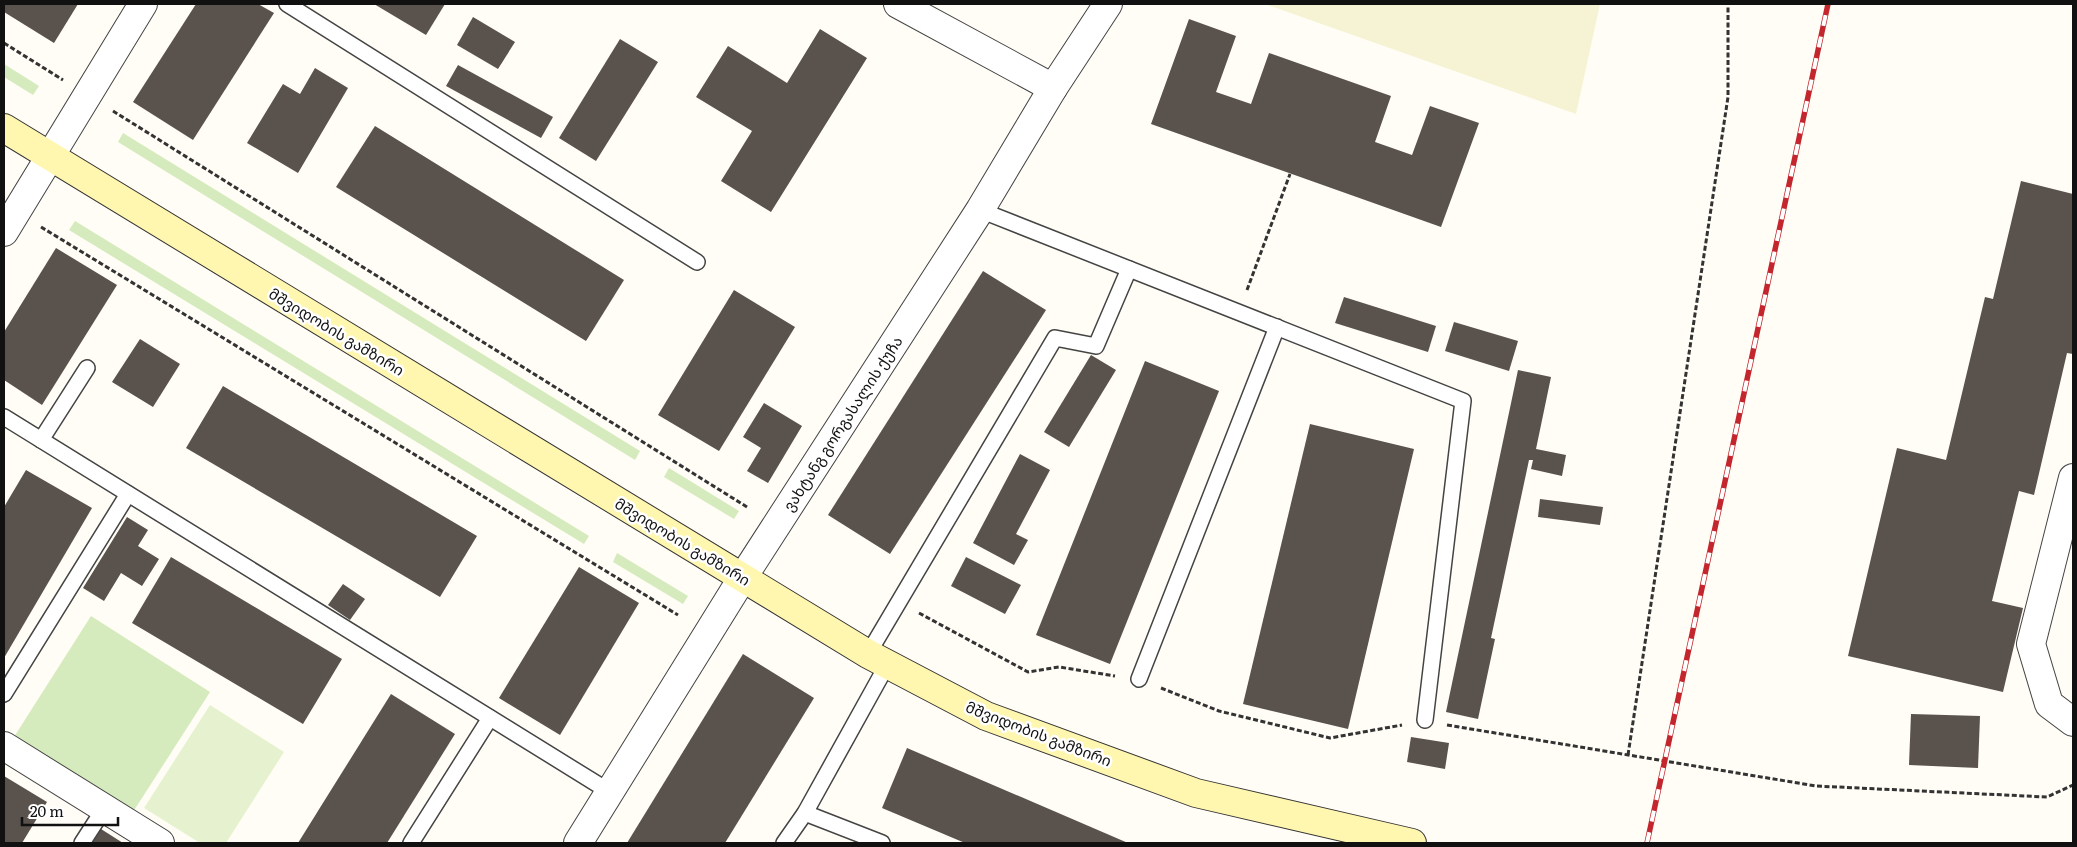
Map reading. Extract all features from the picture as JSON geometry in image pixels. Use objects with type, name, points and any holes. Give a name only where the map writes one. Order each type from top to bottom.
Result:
[{"type":"main road","name":"მშვიდობის გამზირი","points":[[4,128],[878,660],[986,716],[1196,793],[1412,843]]},
{"type":"street","points":[[10,222],[143,4]]},
{"type":"street","points":[[898,4],[1053,88]]},
{"type":"street","name":"ვახტანგ გორგასალის ქუჩა","points":[[578,843],[743,577],[980,210],[1053,88],[1108,4]]},
{"type":"street","points":[[2073,478],[2031,644],[2049,704],[2073,722]]},
{"type":"street","points":[[4,746],[160,843]]},
{"type":"lane","points":[[287,4],[697,262]]},
{"type":"lane","points":[[980,210],[1463,401],[1425,720]]},
{"type":"lane","points":[[784,843],[805,813],[878,660],[1055,338],[1096,346],[1129,269]]},
{"type":"lane","points":[[1139,679],[1277,327]]},
{"type":"lane","points":[[42,440],[87,368]]},
{"type":"lane","points":[[4,417],[610,792]]},
{"type":"lane","points":[[4,694],[128,494]]},
{"type":"lane","points":[[410,843],[490,718]]},
{"type":"lane","points":[[82,843],[104,809]]},
{"type":"lane","points":[[805,813],[882,843]]},
{"type":"path","points":[[1628,754],[1728,97],[1728,4]]},
{"type":"path","points":[[4,44],[747,507]]},
{"type":"path","points":[[1239,312],[1290,174]]},
{"type":"path","points":[[10,222],[678,615]]},
{"type":"path","points":[[1425,720],[1480,732],[1628,754],[1816,786],[2047,797],[2073,784]]},
{"type":"shaded area","points":[[1265,4],[1600,4],[1576,114]]},
{"type":"green space","points":[[4,64],[39,86],[33,95],[4,77]]},
{"type":"green space","points":[[123,133],[640,451],[635,460],[118,142]]},
{"type":"green space","points":[[75,221],[589,536],[584,544],[69,230]]},
{"type":"green space","points":[[669,468],[739,511],[734,519],[664,477]]},
{"type":"green space","points":[[617,553],[688,596],[683,604],[613,562]]},
{"type":"green space","points":[[91,616],[210,692],[133,812],[14,737]]},
{"type":"green space","points":[[210,705],[284,752],[226,843],[200,843],[144,808]]},
{"type":"building","points":[[4,4],[78,4],[54,43],[4,12]]},
{"type":"building","points":[[196,4],[258,4],[274,13],[193,140],[133,102]]},
{"type":"building","points":[[374,4],[445,4],[426,35]]},
{"type":"building","points":[[473,17],[515,42],[498,69],[457,45]]},
{"type":"building","points":[[1189,19],[1236,36],[1216,92],[1251,104],[1269,53],[1391,96],[1375,142],[1412,155],[1430,106],[1479,123],[1441,227],[1151,124]]},
{"type":"building","points":[[820,29],[867,58],[771,212],[721,181],[752,131],[696,97],[728,46],[787,83]]},
{"type":"building","points":[[620,39],[658,62],[596,161],[559,138]]},
{"type":"building","points":[[458,65],[553,117],[541,138],[446,86]]},
{"type":"building","points":[[315,68],[348,88],[298,173],[247,143],[283,84],[300,94]]},
{"type":"building","points":[[375,126],[624,280],[586,341],[336,187]]},
{"type":"building","points":[[2021,181],[2073,194],[2073,354],[2067,353],[2034,495],[2019,491],[1992,601],[2023,608],[2003,692],[1848,656],[1897,448],[1946,460],[1985,297],[1993,299]]},
{"type":"building","points":[[56,248],[117,285],[42,405],[4,380],[4,332]]},
{"type":"building","points":[[983,271],[1046,310],[890,554],[828,515]]},
{"type":"building","points":[[734,290],[795,327],[719,451],[658,415]]},
{"type":"building","points":[[1344,297],[1436,326],[1428,352],[1335,323]]},
{"type":"building","points":[[1454,322],[1518,341],[1509,371],[1445,351]]},
{"type":"building","points":[[140,339],[180,364],[153,407],[112,382]]},
{"type":"building","points":[[1091,355],[1116,370],[1069,447],[1044,432]]},
{"type":"building","points":[[1145,361],[1219,391],[1110,664],[1036,635]]},
{"type":"building","points":[[1518,370],[1551,377],[1536,449],[1566,455],[1562,476],[1531,469],[1533,460],[1529,460],[1491,638],[1495,639],[1478,719],[1446,712]]},
{"type":"building","points":[[223,386],[477,536],[440,597],[186,448]]},
{"type":"building","points":[[764,403],[802,426],[768,483],[747,471],[761,448],[743,437]]},
{"type":"building","points":[[1310,424],[1414,449],[1348,729],[1243,704]]},
{"type":"building","points":[[1020,454],[1050,470],[1016,534],[1028,540],[1014,565],[973,543]]},
{"type":"building","points":[[26,470],[92,508],[4,658],[4,507]]},
{"type":"building","points":[[1540,499],[1603,507],[1600,525],[1538,517]]},
{"type":"building","points":[[127,517],[148,530],[138,546],[159,559],[142,586],[121,573],[104,601],[83,588]]},
{"type":"building","points":[[171,557],[342,659],[303,724],[132,623]]},
{"type":"building","points":[[966,557],[1021,585],[1005,614],[951,586]]},
{"type":"building","points":[[579,567],[639,603],[560,735],[499,698]]},
{"type":"building","points":[[343,584],[365,599],[350,620],[328,605]]},
{"type":"building","points":[[743,654],[814,698],[725,843],[627,843]]},
{"type":"building","points":[[391,694],[455,734],[387,843],[298,843]]},
{"type":"building","points":[[1911,714],[1980,716],[1978,768],[1909,765]]},
{"type":"building","points":[[1411,737],[1449,743],[1445,769],[1407,762]]},
{"type":"building","points":[[907,748],[1128,843],[965,843],[882,808]]},
{"type":"building","points":[[4,776],[47,802],[22,843],[4,843]]},
{"type":"building","points":[[101,829],[123,843],[91,843]]},
{"type":"railway","points":[[1647,843],[1828,4]]}]
